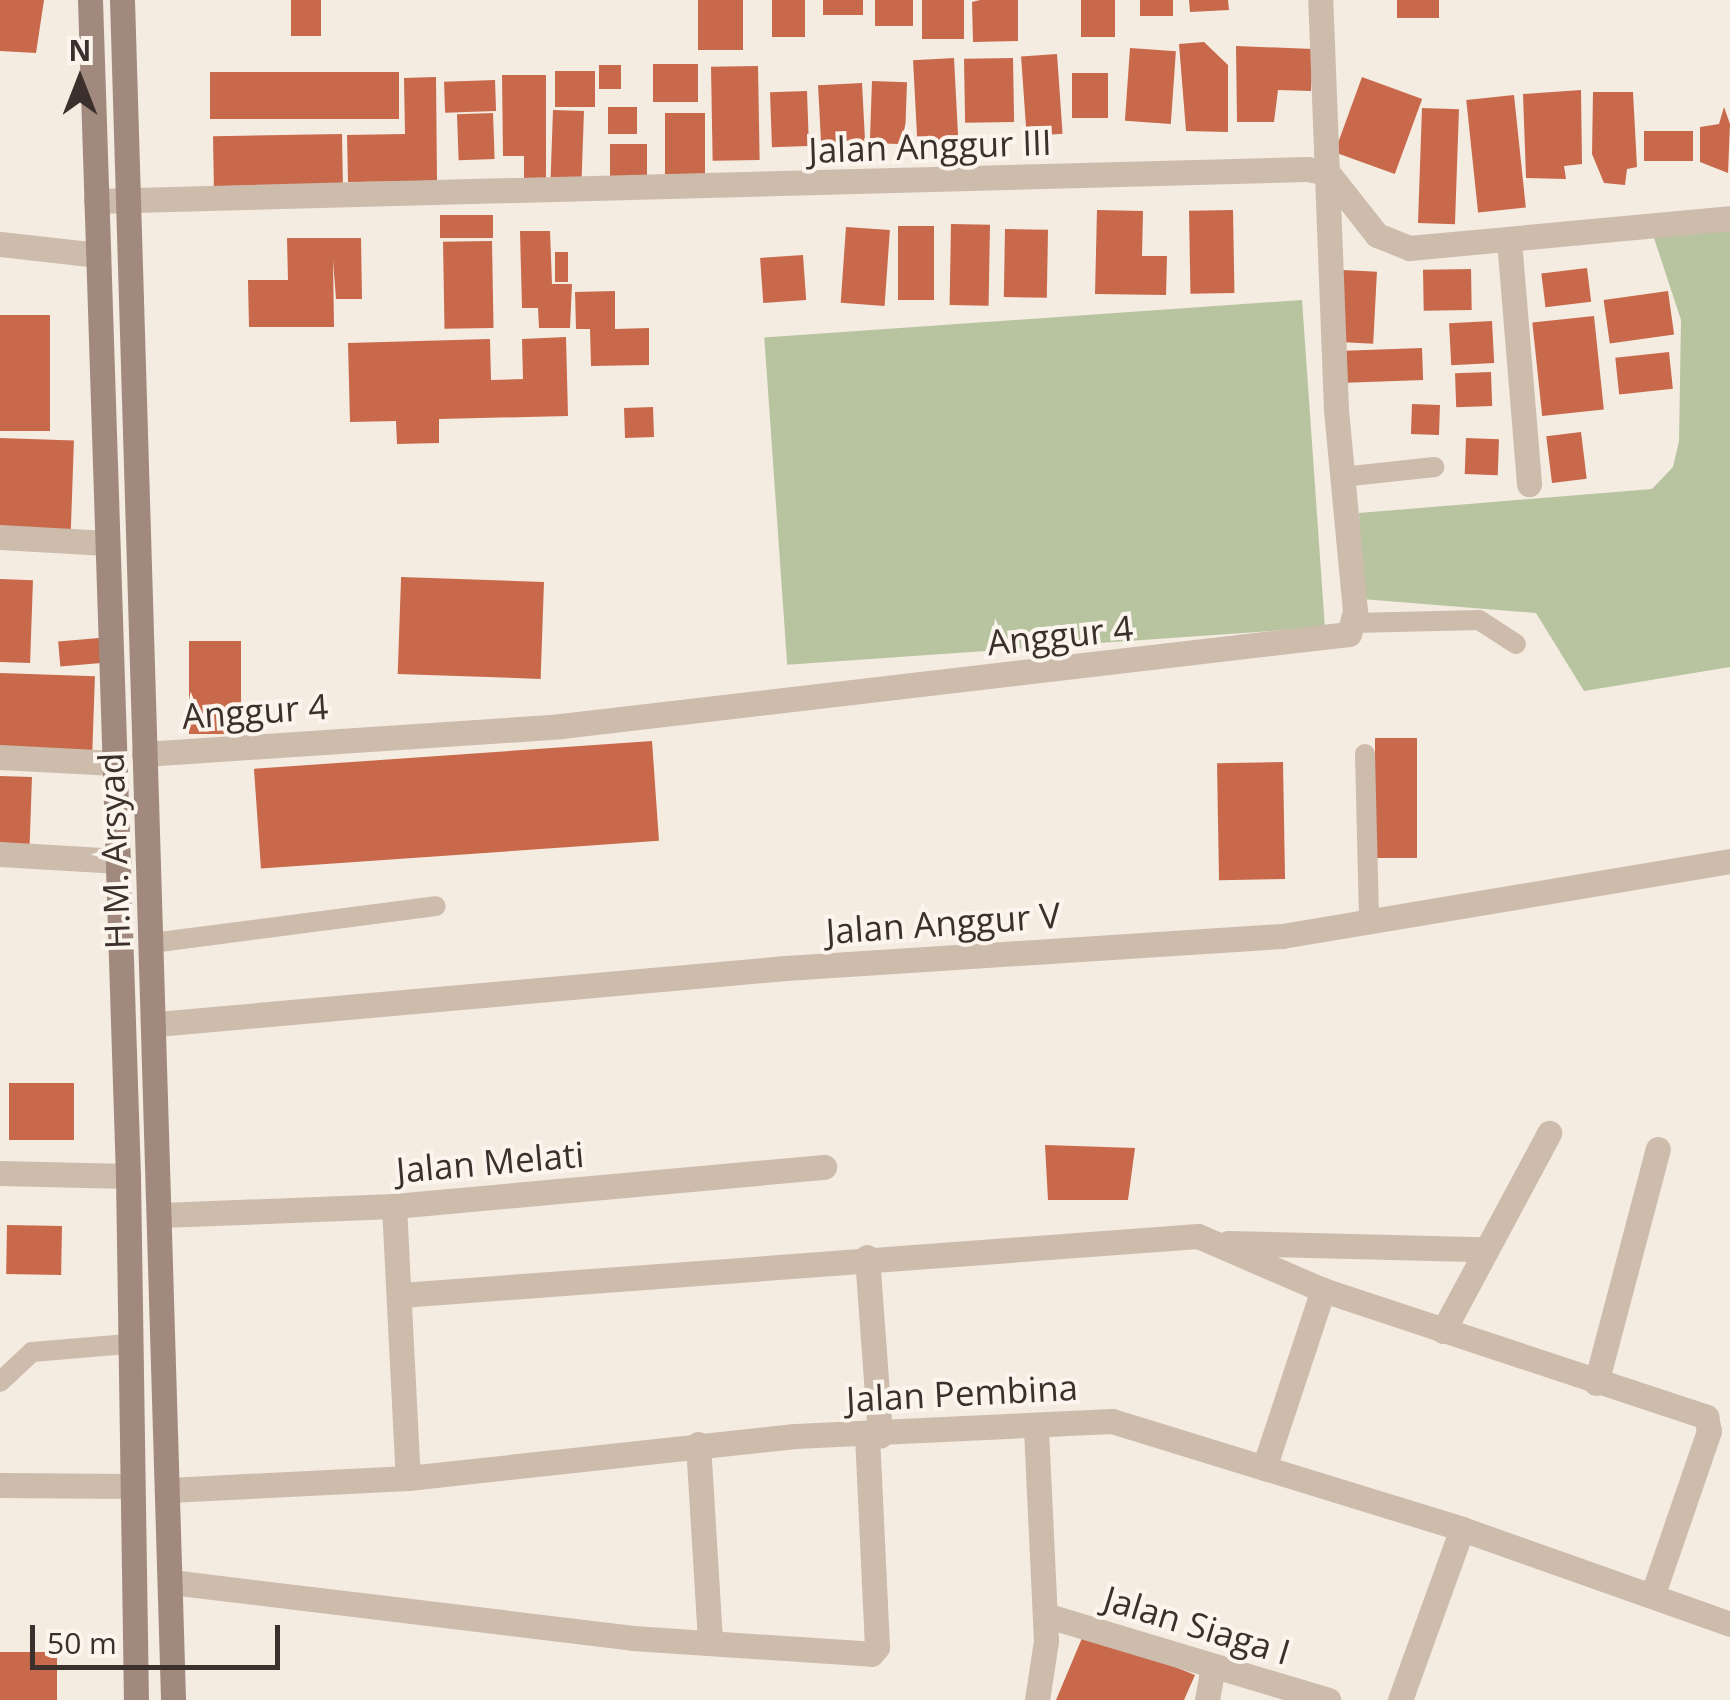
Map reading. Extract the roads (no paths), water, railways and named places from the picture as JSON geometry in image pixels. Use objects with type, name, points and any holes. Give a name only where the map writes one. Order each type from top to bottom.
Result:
[{"type":"street","name":"H.M. Arsyad","points":[[90,0],[128,1176],[136,1700]]},
{"type":"street","name":"H.M. Arsyad","points":[[122,0],[144,754],[157,1024],[173,1700]]},
{"type":"street","points":[[1320,0],[1342,477],[1353,623]]},
{"type":"street","name":"Jalan Anggur III","points":[[96,201],[1328,173]]},
{"type":"street","points":[[1328,173],[1391,244],[1433,250],[1730,218]]},
{"type":"street","points":[[1509,240],[1529,484]]},
{"type":"street","points":[[0,244],[98,255]]},
{"type":"street","points":[[0,538],[107,543]]},
{"type":"street","name":"Anggur 4","points":[[144,754],[561,726],[1320,642],[1349,634],[1353,623]]},
{"type":"street","points":[[0,758],[115,763]]},
{"type":"street","points":[[0,854],[119,860]]},
{"type":"street","name":"Jalan Anggur V","points":[[157,1024],[805,966],[1234,941],[1370,923],[1730,861]]},
{"type":"street","points":[[1442,1331],[1482,1250],[1549,1133]]},
{"type":"street","points":[[1596,1383],[1658,1149]]},
{"type":"street","name":"Jalan Melati","points":[[161,1215],[394,1206],[824,1167]]},
{"type":"street","points":[[0,1172],[128,1176]]},
{"type":"street","points":[[394,1206],[402,1295],[408,1478]]},
{"type":"street","points":[[402,1295],[1152,1234],[1213,1242],[1482,1250]]},
{"type":"street","points":[[1213,1242],[1324,1290],[1702,1415],[1710,1425],[1652,1594]]},
{"type":"street","points":[[171,1582],[710,1642],[875,1653],[874,1436],[867,1256]]},
{"type":"street","points":[[1264,1468],[1324,1290]]},
{"type":"street","name":"Jalan Pembina","points":[[169,1490],[408,1478],[698,1444],[1036,1429],[1112,1421],[1462,1529],[1730,1624]]},
{"type":"street","points":[[1036,1429],[1045,1615],[1037,1700]]},
{"type":"street","points":[[698,1444],[710,1642]]},
{"type":"street","points":[[0,1485],[131,1486]]},
{"type":"street","points":[[1400,1700],[1462,1529]]},
{"type":"street","name":"Jalan Siaga I","points":[[1045,1615],[1328,1700]]},
{"type":"street","points":[[133,1661],[173,1659]]},
{"type":"street","points":[[1207,1700],[1213,1666]]},
{"type":"lane","points":[[1342,477],[1434,466]]},
{"type":"lane","points":[[1353,623],[1478,620],[1500,626],[1516,644]]},
{"type":"lane","points":[[1365,754],[1370,923]]},
{"type":"lane","points":[[152,942],[436,906]]},
{"type":"lane","points":[[0,1382],[32,1352],[128,1344]]}]
